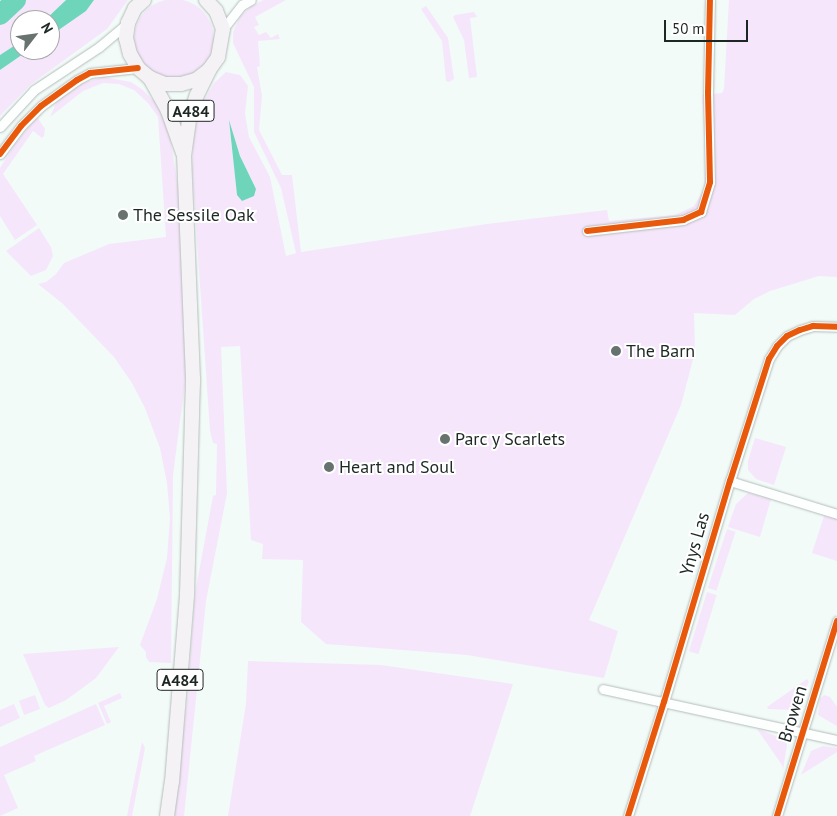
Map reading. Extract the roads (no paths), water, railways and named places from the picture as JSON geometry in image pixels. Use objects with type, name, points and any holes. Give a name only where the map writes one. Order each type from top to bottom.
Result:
[{"type":"main road","points":[[144,0],[135,8],[128,23],[126,38],[130,54],[138,68],[150,78],[165,84],[181,84],[196,80],[209,70],[218,57],[223,29],[216,11],[206,0]]},
{"type":"main road","name":"A484","points":[[167,816],[172,782],[187,595],[193,395],[184,156],[189,119],[197,95],[209,70]]},
{"type":"main road","name":"A484","points":[[150,78],[168,111],[184,156]]},
{"type":"street","points":[[223,29],[242,5],[251,0]]},
{"type":"street","points":[[587,231],[683,220],[701,212],[710,182],[708,94],[710,0]]},
{"type":"street","points":[[0,126],[34,90],[99,46],[128,23]]},
{"type":"street","points":[[0,154],[21,126],[41,106],[77,80],[90,73],[138,68]]},
{"type":"street","name":"Ynys Las","points":[[628,816],[769,359],[786,336],[813,326],[837,327]]},
{"type":"street","points":[[730,481],[837,514]]},
{"type":"street","name":"Browen","points":[[777,816],[837,621]]},
{"type":"street","points":[[603,689],[837,740]]},
{"type":"waterway","points":[[0,15],[16,0]]},
{"type":"place","name":"The Sessile Oak","points":[[123,215]]},
{"type":"place","name":"The Barn","points":[[616,351]]},
{"type":"place","name":"Parc y Scarlets","points":[[445,439]]},
{"type":"place","name":"Heart and Soul","points":[[329,467]]}]
